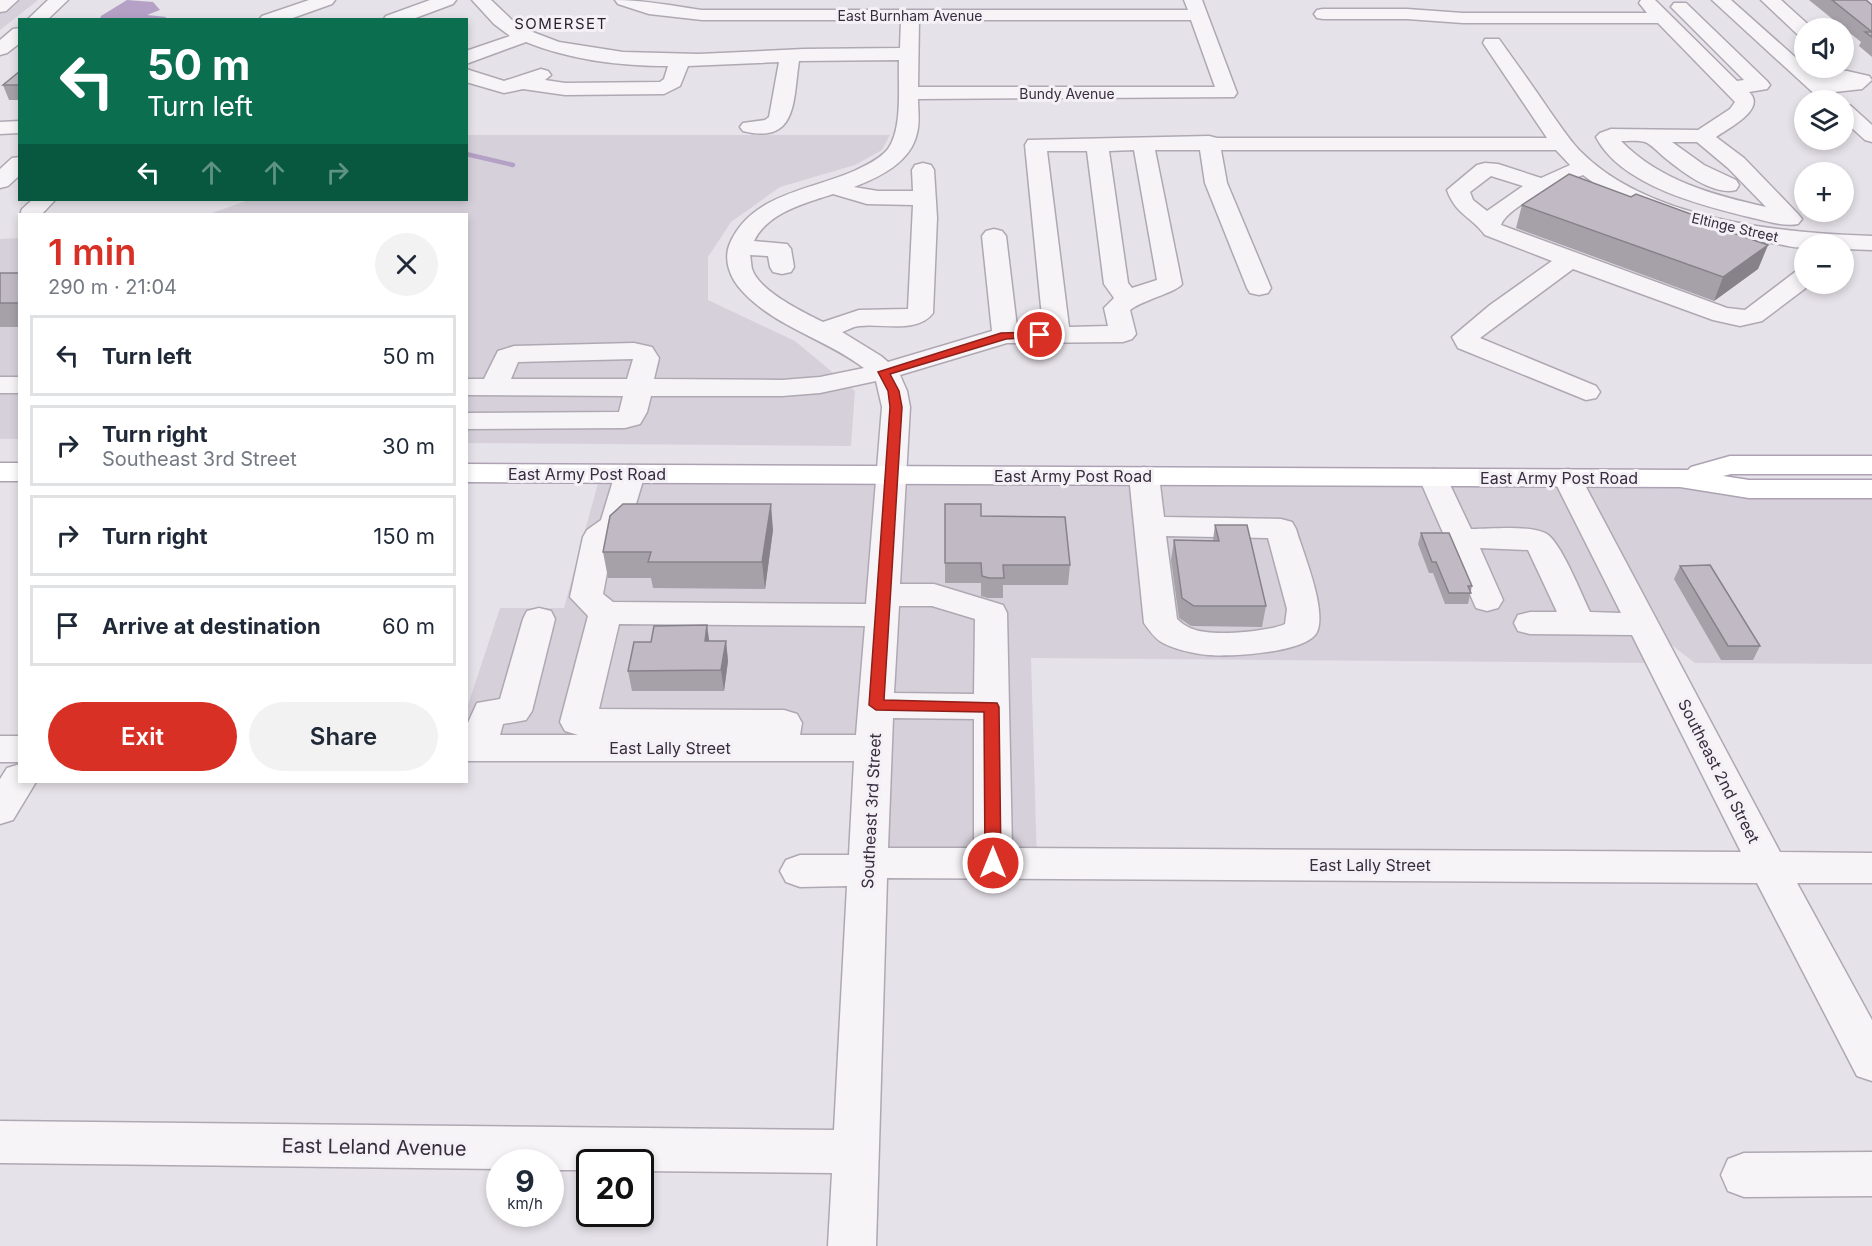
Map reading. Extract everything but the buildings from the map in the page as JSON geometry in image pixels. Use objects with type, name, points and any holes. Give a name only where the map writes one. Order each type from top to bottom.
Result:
[{"type":"main road","name":"East Army Post Road","points":[[1680,478],[1730,465],[1872,465]]},
{"type":"main road","name":"East Army Post Road","points":[[468,473],[1680,478],[1749,489],[1872,489]]},
{"type":"street","points":[[0,7],[9,0]]},
{"type":"street","points":[[38,18],[59,0]]},
{"type":"street","points":[[274,18],[326,0]]},
{"type":"street","points":[[398,18],[447,0]]},
{"type":"street","name":"East Burnham Avenue","points":[[624,0],[649,9],[683,14],[910,15],[1196,7]]},
{"type":"street","points":[[1770,0],[1794,21]]},
{"type":"street","points":[[1323,14],[1418,7],[1463,18],[1680,8],[1690,10],[1726,4],[1821,90]]},
{"type":"street","points":[[480,6],[494,25],[554,47],[591,54],[678,64]]},
{"type":"street","name":"Bundy Avenue","points":[[908,93],[1227,93],[1196,7]]},
{"type":"street","points":[[1680,8],[1710,34],[1760,85],[1732,87]]},
{"type":"street","points":[[1653,9],[1745,99],[1745,103],[1737,113],[1703,136],[1611,135],[1607,137],[1609,141],[1630,164],[1659,179],[1732,207],[1790,219]]},
{"type":"street","points":[[783,251],[739,247],[743,237],[766,214],[800,198],[871,172],[897,153],[904,144],[910,15]]},
{"type":"street","points":[[1679,34],[1710,34]]},
{"type":"street","points":[[0,49],[18,35]]},
{"type":"street","points":[[468,57],[526,36]]},
{"type":"street","name":"Eltinge Street","points":[[1492,43],[1562,143],[1585,167],[1614,186],[1666,210],[1733,229],[1794,239]]},
{"type":"street","points":[[524,59],[554,47]]},
{"type":"street","points":[[470,77],[501,89],[510,88],[591,54]]},
{"type":"street","points":[[561,67],[581,71],[790,56],[909,54]]},
{"type":"street","points":[[750,127],[770,126],[779,120],[790,56]]},
{"type":"street","points":[[522,83],[565,89],[664,88],[673,82],[678,64]]},
{"type":"street","points":[[470,77],[504,67]]},
{"type":"street","points":[[1854,72],[1869,83]]},
{"type":"street","points":[[1811,81],[1855,85],[1869,83]]},
{"type":"street","points":[[1854,120],[1872,136]]},
{"type":"street","points":[[1651,135],[1681,162],[1704,175],[1728,185],[1762,191]]},
{"type":"street","points":[[1703,136],[1736,163],[1802,234]]},
{"type":"street","points":[[1058,335],[1036,145],[1609,141]]},
{"type":"street","points":[[1209,142],[1216,183],[1259,288]]},
{"type":"street","points":[[1097,144],[1116,284],[1127,298]]},
{"type":"street","points":[[468,387],[792,387],[820,385],[883,372],[1005,335],[1123,334],[1117,308],[1127,298],[1170,284],[1143,144]]},
{"type":"street","points":[[7,180],[18,166]]},
{"type":"street","points":[[1488,223],[1496,214],[1542,185],[1585,167]]},
{"type":"street","points":[[1542,185],[1490,169],[1485,170],[1458,190],[1463,203],[1488,223],[1493,230],[1507,237],[1722,315],[1740,318],[1753,316],[1794,285]]},
{"type":"street","points":[[823,332],[858,318],[909,317],[920,313],[923,170]]},
{"type":"street","points":[[835,186],[856,196],[924,198]]},
{"type":"street","points":[[31,213],[43,201]]},
{"type":"street","points":[[994,236],[1005,335]]},
{"type":"street","name":"Eltinge Street","points":[[1854,243],[1872,243]]},
{"type":"street","name":"Southeast 3rd Street","points":[[739,247],[737,263],[742,276],[751,288],[764,300],[854,348],[875,363],[894,391],[896,407],[873,748],[852,1246]]},
{"type":"street","points":[[1570,260],[1498,310],[1466,337],[1467,342],[1586,392]]},
{"type":"street","points":[[0,385],[18,385]]},
{"type":"street","points":[[468,421],[625,420],[630,418],[633,412],[641,387]]},
{"type":"street","points":[[630,474],[615,524],[598,537],[586,597],[605,613],[883,605],[934,595],[991,613],[993,863]]},
{"type":"street","points":[[1144,476],[1161,623],[1174,635],[1207,644],[1279,640],[1301,630],[1303,609],[1281,529],[1151,526]]},
{"type":"street","points":[[1434,477],[1487,600]]},
{"type":"street","name":"Southeast 2nd Street","points":[[1568,478],[1768,867],[1872,1062]]},
{"type":"street","points":[[1460,538],[1536,540],[1541,544],[1579,624]]},
{"type":"street","points":[[605,613],[578,722],[783,735]]},
{"type":"street","points":[[472,748],[489,712],[514,711],[539,619]]},
{"type":"street","points":[[1530,623],[1643,624]]},
{"type":"street","points":[[876,705],[992,707]]},
{"type":"street","name":"East Lally Street","points":[[472,748],[783,735],[873,748]]},
{"type":"street","points":[[0,749],[18,749]]},
{"type":"street","points":[[0,810],[18,781]]},
{"type":"street","name":"East Lally Street","points":[[800,871],[868,866],[993,863],[1872,868]]},
{"type":"street","name":"East Leland Avenue","points":[[0,1142],[856,1152]]},
{"type":"street","points":[[1744,1175],[1872,1174]]},
{"type":"shaded area","points":[[0,0],[38,0],[0,30]]},
{"type":"shaded area","points":[[127,0],[153,2],[160,10],[147,15],[167,17],[100,18]]},
{"type":"shaded area","points":[[468,135],[890,135],[882,150],[855,165],[780,187],[731,222],[708,257],[708,300],[795,341],[855,391],[851,446],[468,443],[468,213],[212,213],[246,201],[468,201]]},
{"type":"shaded area","points":[[18,238],[18,439],[0,439],[0,239]]},
{"type":"shaded area","points":[[601,472],[1872,483],[1872,664],[1695,663],[1644,624],[1647,663],[1031,658],[1037,864],[868,863],[873,748],[468,748],[468,705],[500,608],[564,608]]},
{"type":"waterway","points":[[468,154],[513,165]]},
{"type":"district","name":"SOMERSET","points":[[561,23]]},
{"type":"route","points":[[993,863],[992,707],[876,705],[896,407],[894,391],[883,372],[1005,335],[1040,335]]}]
